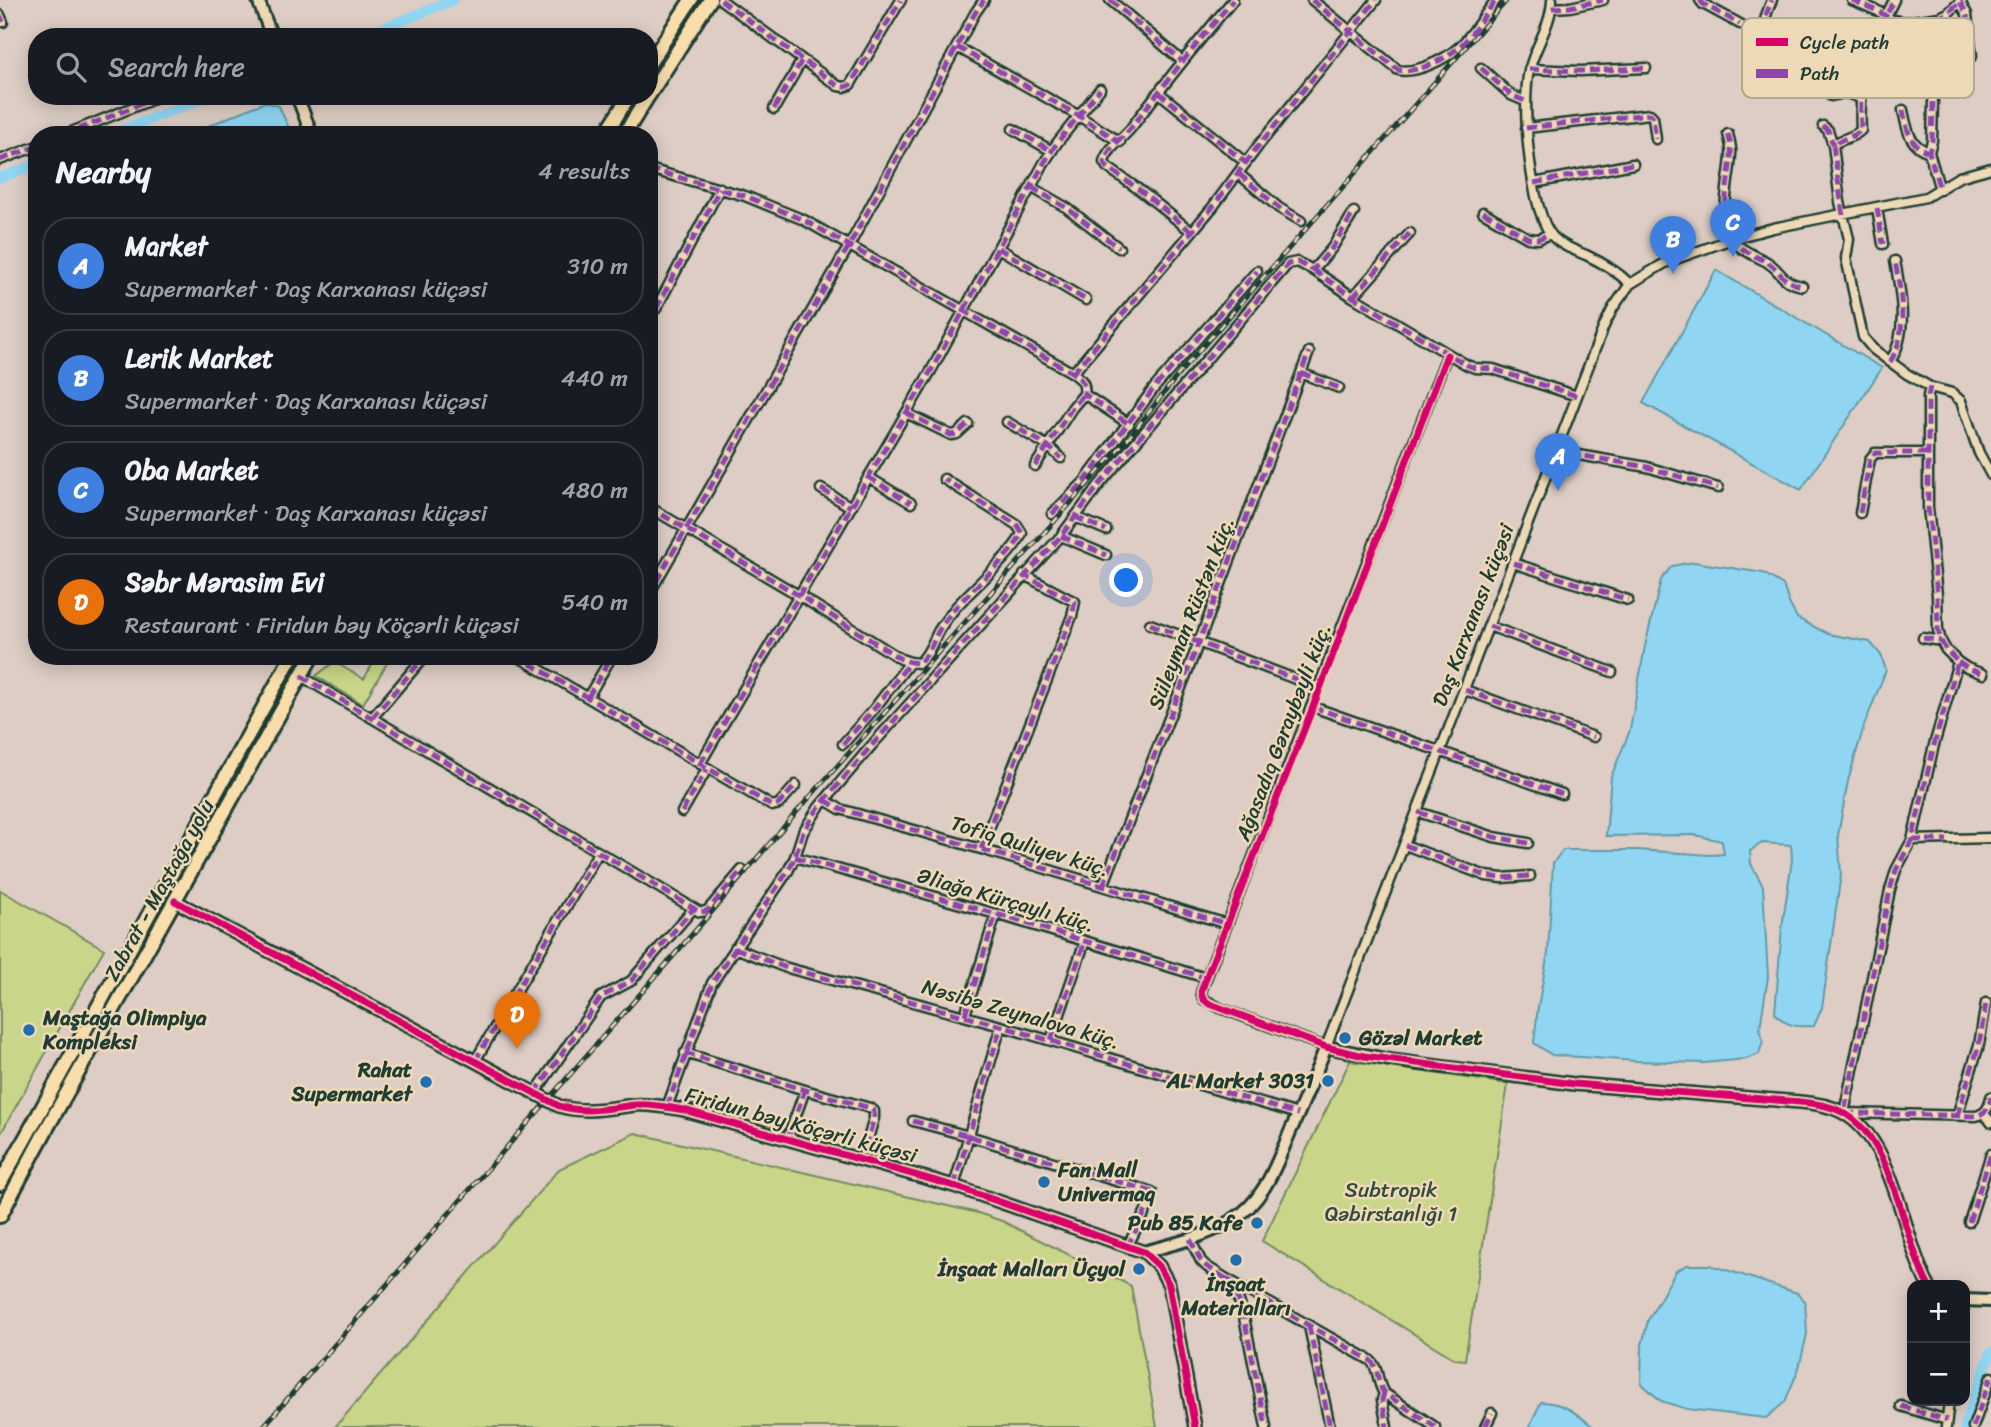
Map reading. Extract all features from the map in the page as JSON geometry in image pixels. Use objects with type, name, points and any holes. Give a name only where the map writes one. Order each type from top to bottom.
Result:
[{"type":"main road","points":[[658,51],[691,0]]},
{"type":"main road","points":[[658,81],[710,0]]},
{"type":"main road","points":[[611,126],[623,105]]},
{"type":"main road","points":[[630,126],[643,105]]},
{"type":"main road","points":[[0,1184],[287,665]]},
{"type":"main road","name":"Zabrat - Maştağa yolu","points":[[0,1216],[307,665]]},
{"type":"main road","points":[[160,893],[175,901]]},
{"type":"street","points":[[258,0],[269,28]]},
{"type":"street","points":[[722,0],[838,86],[845,88],[850,85],[901,0]]},
{"type":"street","points":[[658,579],[849,246],[984,0]]},
{"type":"street","points":[[1110,0],[1182,61]]},
{"type":"street","points":[[1192,232],[1104,162],[1106,156],[1233,0]]},
{"type":"street","points":[[1312,0],[1398,70],[1407,72],[1418,70],[1460,47],[1496,0]]},
{"type":"street","points":[[1073,373],[1192,232],[1376,0]]},
{"type":"street","points":[[1603,0],[1570,7],[1552,4],[1544,35],[1529,69],[1525,101],[1526,128],[1540,211],[1550,233],[1564,246],[1612,269],[1630,284]]},
{"type":"street","points":[[1700,0],[1740,24]]},
{"type":"street","points":[[1766,18],[1772,0]]},
{"type":"street","points":[[1852,0],[1890,18]]},
{"type":"street","points":[[1886,16],[1894,0]]},
{"type":"street","points":[[1935,18],[1948,13],[1961,1],[1967,18]]},
{"type":"street","points":[[957,47],[1120,142]]},
{"type":"street","points":[[774,109],[802,60]]},
{"type":"street","points":[[1481,68],[1511,95],[1525,101]]},
{"type":"street","points":[[1529,69],[1581,71],[1646,68]]},
{"type":"street","points":[[682,811],[867,477],[964,313],[1031,187],[1052,151],[1100,89]]},
{"type":"street","points":[[1158,92],[1246,163]]},
{"type":"street","points":[[1833,145],[1840,139],[1858,134],[1861,130],[1860,98]]},
{"type":"street","points":[[1933,102],[1932,141],[1929,152],[1940,190]]},
{"type":"street","points":[[86,126],[139,105]]},
{"type":"street","points":[[300,105],[309,126]]},
{"type":"street","points":[[1903,110],[1912,141],[1920,149],[1929,152]]},
{"type":"street","points":[[1526,128],[1650,114],[1653,117],[1656,139]]},
{"type":"street","points":[[1823,126],[1828,130],[1833,145],[1849,239],[1846,258],[1860,327],[1867,343],[1917,381],[1952,393],[1961,401],[1979,453],[1991,475]]},
{"type":"street","points":[[1013,129],[1052,151]]},
{"type":"street","points":[[1728,134],[1731,156],[1726,219],[1732,239],[1738,246],[1770,264],[1783,279],[1802,286]]},
{"type":"street","points":[[0,160],[28,149]]},
{"type":"street","points":[[1534,183],[1633,164]]},
{"type":"street","name":"Daş Karxanası küçəsi","points":[[1144,1252],[1190,1239],[1233,1221],[1254,1202],[1270,1178],[1326,1047],[1418,813],[1604,327],[1630,284],[1665,263],[1732,239],[1926,197],[1959,177],[1991,168]]},
{"type":"street","points":[[658,171],[720,188],[804,220],[1083,380],[1084,394],[1072,408],[1035,467]]},
{"type":"street","points":[[1239,174],[1279,208],[1301,221]]},
{"type":"street","points":[[1031,187],[1087,222],[1119,248]]},
{"type":"street","points":[[658,305],[720,188]]},
{"type":"street","points":[[1877,208],[1883,244]]},
{"type":"street","points":[[1313,270],[1332,248],[1354,212]]},
{"type":"street","points":[[1483,212],[1528,238],[1538,239],[1550,233]]},
{"type":"street","points":[[1353,298],[1410,233]]},
{"type":"street","points":[[998,248],[1087,300]]},
{"type":"street","points":[[1890,362],[1901,333],[1900,291],[1895,261]]},
{"type":"street","points":[[667,1107],[707,992],[788,871],[808,822],[1061,536],[1100,484],[1288,264],[1297,262],[1313,270],[1353,298],[1447,355],[1475,368],[1493,369],[1577,396]]},
{"type":"street","points":[[1052,513],[1084,481],[1172,368],[1258,271]]},
{"type":"street","name":"Süleyman Rüstən küç.","points":[[1103,886],[1309,352]]},
{"type":"street","name":"Ağasadıq Gəraybəyli küç.","points":[[1206,978],[1447,355]]},
{"type":"street","points":[[1301,373],[1339,388]]},
{"type":"street","points":[[1930,387],[1928,507],[1941,641],[1958,662],[1983,674]]},
{"type":"street","points":[[1084,394],[1129,424]]},
{"type":"street","points":[[906,413],[951,435],[957,434],[968,424]]},
{"type":"street","points":[[1007,422],[1048,446],[1061,458]]},
{"type":"street","points":[[1556,451],[1647,467],[1718,488]]},
{"type":"street","points":[[1860,513],[1870,459],[1875,453],[1927,453]]},
{"type":"street","points":[[867,477],[911,503]]},
{"type":"street","points":[[658,512],[901,659],[919,663],[955,608],[1007,554],[1022,533],[1017,526],[944,479]]},
{"type":"street","points":[[821,489],[851,507]]},
{"type":"street","points":[[1075,517],[1106,530]]},
{"type":"street","points":[[1061,536],[1106,555]]},
{"type":"street","points":[[1513,563],[1628,600]]},
{"type":"street","points":[[981,849],[1075,603],[1024,575]]},
{"type":"street","points":[[1150,624],[1319,688]]},
{"type":"street","points":[[1489,626],[1612,672]]},
{"type":"street","points":[[1923,638],[1941,641]]},
{"type":"street","points":[[843,744],[911,662]]},
{"type":"street","points":[[1844,1113],[1890,890],[1896,870],[1912,840],[1934,745],[1958,662]]},
{"type":"street","points":[[372,718],[417,665]]},
{"type":"street","points":[[533,665],[772,806],[779,804],[796,785]]},
{"type":"street","points":[[588,697],[607,665]]},
{"type":"street","points":[[301,676],[693,909],[704,913],[707,911],[742,870]]},
{"type":"street","points":[[1465,690],[1594,737]]},
{"type":"street","points":[[1313,707],[1563,794]]},
{"type":"street","name":"Tofiq Quliyev küç.","points":[[825,800],[840,809],[1227,924]]},
{"type":"street","points":[[1418,813],[1494,837],[1528,844]]},
{"type":"street","points":[[1912,840],[1991,838]]},
{"type":"street","points":[[1405,845],[1486,876],[1530,876]]},
{"type":"street","points":[[475,1061],[598,853]]},
{"type":"street","name":"Əliağa Kürçaylı küç.","points":[[795,857],[1206,978]]},
{"type":"street","name":"Firidun bəy Köçərli küçəsi","points":[[175,901],[570,1110],[645,1105],[684,1110],[954,1186],[1144,1252],[1159,1266],[1169,1285],[1195,1427]]},
{"type":"street","points":[[535,1093],[601,997],[631,981],[693,909]]},
{"type":"street","points":[[965,1016],[996,914]]},
{"type":"street","points":[[1051,1040],[1085,941]]},
{"type":"street","name":"Nəsibə Zeynalova küç.","points":[[735,948],[784,967],[1051,1040],[1298,1114]]},
{"type":"street","points":[[1206,978],[1201,992],[1203,999],[1210,1004],[1326,1047],[1390,1060],[1574,1084],[1800,1102],[1844,1113],[1976,1116],[1984,1114],[1988,1109],[1991,1097]]},
{"type":"street","points":[[1957,1116],[1979,1045],[1986,1003]]},
{"type":"street","points":[[954,1186],[1001,1026]]},
{"type":"street","points":[[685,1054],[870,1108],[874,1111],[874,1118],[862,1160]]},
{"type":"street","points":[[788,1140],[805,1090]]},
{"type":"street","points":[[1844,1113],[1865,1132],[1881,1157],[1926,1280]]},
{"type":"street","points":[[1984,1114],[1991,1122]]},
{"type":"street","points":[[913,1121],[1152,1192],[1152,1199],[1128,1245]]},
{"type":"street","points":[[1969,1222],[1991,1154]]},
{"type":"street","points":[[1190,1239],[1206,1266],[1375,1364],[1379,1386],[1384,1393],[1435,1427]]},
{"type":"street","points":[[1225,1278],[1239,1301],[1244,1317],[1266,1427]]},
{"type":"street","points":[[1970,1300],[1991,1301]]},
{"type":"street","points":[[1309,1326],[1330,1427]]},
{"type":"street","points":[[1973,1427],[1991,1377]]},
{"type":"street","points":[[1384,1393],[1382,1400],[1387,1427]]},
{"type":"street","points":[[1901,1406],[1947,1423]]},
{"type":"street","points":[[1485,1427],[1492,1413]]},
{"type":"green space","points":[[330,665],[339,665],[364,679],[372,665],[386,665],[363,704],[316,676]]},
{"type":"green space","name":"Maştağa Olimpiya Kompleksi","points":[[0,890],[104,949],[0,1135]]},
{"type":"green space","name":"Subtropik Qəbirstanlığı 1","points":[[1350,1061],[1508,1084],[1465,1360],[1455,1359],[1262,1241]]},
{"type":"green space","points":[[635,1133],[978,1213],[1002,1221],[1131,1286],[1157,1427],[335,1427],[559,1169]]},
{"type":"water","points":[[258,105],[276,105],[279,106],[288,126],[208,126]]},
{"type":"water","points":[[1716,270],[1882,368],[1801,490],[1643,403]]},
{"type":"water","points":[[1694,562],[1763,573],[1783,585],[1797,618],[1828,634],[1870,642],[1881,655],[1886,670],[1864,726],[1848,781],[1838,835],[1841,874],[1822,1008],[1814,1026],[1792,1025],[1775,1013],[1782,927],[1792,860],[1791,845],[1762,843],[1750,851],[1751,864],[1763,886],[1768,977],[1760,1028],[1763,1041],[1759,1054],[1746,1059],[1704,1063],[1552,1055],[1534,1043],[1548,953],[1553,863],[1563,850],[1724,854],[1722,841],[1695,835],[1606,836],[1611,777],[1630,730],[1645,646],[1661,580],[1672,566]]},
{"type":"water","points":[[1687,1265],[1710,1265],[1733,1272],[1797,1293],[1805,1301],[1807,1334],[1799,1368],[1785,1402],[1766,1418],[1687,1409],[1661,1401],[1641,1383],[1642,1345],[1648,1320],[1676,1271]]},
{"type":"water","points":[[1541,1402],[1569,1409],[1593,1427],[1529,1427]]},
{"type":"waterway","points":[[383,28],[453,0]]},
{"type":"waterway","points":[[133,126],[186,105]]},
{"type":"waterway","points":[[0,178],[28,167]]},
{"type":"waterway","points":[[1964,1427],[1991,1352]]},
{"type":"railway","points":[[263,1427],[793,816],[1130,436],[1182,370],[1507,0]]},
{"type":"marked path","points":[[721,0],[838,86],[845,87],[850,85],[901,0]]},
{"type":"marked path","points":[[658,578],[849,246],[984,0]]},
{"type":"marked path","points":[[1110,0],[1182,61]]},
{"type":"marked path","points":[[1192,232],[1104,162],[1112,148],[1233,0]]},
{"type":"marked path","points":[[1312,0],[1398,70],[1405,71],[1430,65],[1458,48],[1496,0]]},
{"type":"marked path","points":[[1073,373],[1212,208],[1376,0]]},
{"type":"marked path","points":[[1552,8],[1603,0]]},
{"type":"marked path","points":[[1700,0],[1740,24]]},
{"type":"marked path","points":[[1766,18],[1772,0]]},
{"type":"marked path","points":[[1852,0],[1889,18]]},
{"type":"marked path","points":[[1886,18],[1894,0]]},
{"type":"marked path","points":[[1933,18],[1948,13],[1962,0]]},
{"type":"marked path","points":[[1960,2],[1967,18]]},
{"type":"marked path","points":[[0,15],[3,22]]},
{"type":"marked path","points":[[957,47],[1120,142]]},
{"type":"marked path","points":[[774,109],[802,60]]},
{"type":"marked path","points":[[1481,68],[1511,95],[1525,101]]},
{"type":"marked path","points":[[1529,69],[1581,71],[1646,68]]},
{"type":"marked path","points":[[700,764],[932,369],[1044,163],[1100,89]]},
{"type":"marked path","points":[[1158,92],[1246,163]]},
{"type":"marked path","points":[[1843,215],[1833,145],[1861,130],[1862,98]]},
{"type":"marked path","points":[[1933,102],[1932,141],[1929,152],[1940,190]]},
{"type":"marked path","points":[[86,126],[139,105]]},
{"type":"marked path","points":[[1903,110],[1913,141],[1929,152]]},
{"type":"marked path","points":[[1526,128],[1650,114],[1653,117],[1656,139]]},
{"type":"marked path","points":[[1823,126],[1828,130],[1833,145]]},
{"type":"marked path","points":[[1013,129],[1052,151]]},
{"type":"marked path","points":[[1728,134],[1731,152],[1725,211],[1729,233],[1741,248],[1767,262],[1789,282],[1802,286]]},
{"type":"marked path","points":[[0,160],[28,149]]},
{"type":"marked path","points":[[1534,183],[1633,164]]},
{"type":"marked path","points":[[658,172],[745,196],[804,220],[1073,373],[1082,382],[1084,394],[1129,424]]},
{"type":"marked path","points":[[1239,174],[1279,208],[1301,221]]},
{"type":"marked path","points":[[1031,187],[1067,208],[1119,248]]},
{"type":"marked path","points":[[658,305],[720,188]]},
{"type":"marked path","points":[[1877,208],[1883,244]]},
{"type":"marked path","points":[[667,1107],[712,983],[788,871],[803,832],[819,807],[1061,536],[1100,484],[1288,264],[1297,262],[1313,270],[1332,248],[1354,212]]},
{"type":"marked path","points":[[1483,212],[1528,238],[1538,239],[1550,234]]},
{"type":"marked path","points":[[1353,297],[1410,233]]},
{"type":"marked path","points":[[998,248],[1086,300]]},
{"type":"marked path","points":[[1890,362],[1902,326],[1895,261]]},
{"type":"marked path","points":[[1313,270],[1467,365],[1493,369],[1577,396]]},
{"type":"marked path","points":[[1052,514],[1085,481],[1155,387],[1257,271]]},
{"type":"marked path","points":[[1103,886],[1309,352]]},
{"type":"marked path","points":[[1301,373],[1339,388]]},
{"type":"marked path","points":[[1930,387],[1928,507],[1938,630],[1946,650],[1958,662],[1934,745],[1912,840],[1896,870],[1890,890],[1844,1113],[1976,1116],[1987,1109],[1991,1097]]},
{"type":"marked path","points":[[1035,466],[1084,394]]},
{"type":"marked path","points":[[906,413],[951,435],[957,434],[968,424]]},
{"type":"marked path","points":[[1007,422],[1048,446],[1061,458]]},
{"type":"marked path","points":[[1556,451],[1647,467],[1718,488]]},
{"type":"marked path","points":[[1860,513],[1870,459],[1875,453],[1927,453]]},
{"type":"marked path","points":[[868,477],[911,503]]},
{"type":"marked path","points":[[658,512],[901,659],[919,663],[952,612],[1003,560],[1022,533],[1017,525],[944,479]]},
{"type":"marked path","points":[[821,489],[851,507]]},
{"type":"marked path","points":[[1075,517],[1106,530]]},
{"type":"marked path","points":[[1061,536],[1106,555]]},
{"type":"marked path","points":[[1513,563],[1628,600]]},
{"type":"marked path","points":[[981,849],[1072,616],[1075,602],[1024,575]]},
{"type":"marked path","points":[[1150,624],[1319,688]]},
{"type":"marked path","points":[[1489,626],[1612,672]]},
{"type":"marked path","points":[[1923,638],[1941,641]]},
{"type":"marked path","points":[[843,744],[910,662]]},
{"type":"marked path","points":[[1958,662],[1983,674]]},
{"type":"marked path","points":[[372,718],[417,665]]},
{"type":"marked path","points":[[532,665],[772,806],[779,804],[796,785]]},
{"type":"marked path","points":[[588,697],[607,665]]},
{"type":"marked path","points":[[301,676],[700,912],[707,911],[742,870]]},
{"type":"marked path","points":[[1465,690],[1594,737]]},
{"type":"marked path","points":[[1313,707],[1562,794]]},
{"type":"marked path","points":[[682,812],[707,769]]},
{"type":"marked path","points":[[825,800],[840,809],[1227,924]]},
{"type":"marked path","points":[[1418,812],[1494,837],[1528,843]]},
{"type":"marked path","points":[[1912,840],[1947,840]]},
{"type":"marked path","points":[[1405,845],[1486,876],[1530,876]]},
{"type":"marked path","points":[[475,1061],[598,853]]},
{"type":"marked path","points":[[795,857],[1206,978]]},
{"type":"marked path","points":[[535,1093],[601,997],[631,981],[693,909]]},
{"type":"marked path","points":[[965,1015],[996,914]]},
{"type":"marked path","points":[[1051,1040],[1085,941]]},
{"type":"marked path","points":[[735,948],[784,967],[1001,1026],[1298,1114]]},
{"type":"marked path","points":[[1957,1116],[1979,1045],[1986,1003]]},
{"type":"marked path","points":[[954,1186],[1001,1026]]},
{"type":"marked path","points":[[685,1053],[870,1108],[874,1111],[874,1118],[862,1160]]},
{"type":"marked path","points":[[787,1140],[805,1090]]},
{"type":"marked path","points":[[913,1121],[1152,1192],[1152,1199],[1128,1245]]},
{"type":"marked path","points":[[1969,1222],[1991,1154]]},
{"type":"marked path","points":[[1190,1239],[1201,1261],[1225,1278],[1239,1301],[1266,1427]]},
{"type":"marked path","points":[[1225,1278],[1370,1360],[1384,1393],[1435,1427]]},
{"type":"marked path","points":[[1309,1326],[1330,1427]]},
{"type":"marked path","points":[[1973,1427],[1991,1377]]},
{"type":"marked path","points":[[1384,1393],[1382,1400],[1387,1427]]},
{"type":"marked path","points":[[1901,1406],[1947,1420]]},
{"type":"marked path","points":[[1485,1427],[1492,1413]]},
{"type":"cycle path","points":[[1447,355],[1206,978],[1201,992],[1203,999],[1210,1004],[1326,1047],[1364,1056],[1574,1084],[1805,1102],[1837,1110],[1860,1125],[1886,1166],[1926,1280]]},
{"type":"cycle path","points":[[175,901],[559,1106],[587,1110],[647,1105],[684,1110],[954,1186],[1144,1252],[1159,1266],[1169,1285],[1195,1427]]},
{"type":"place","name":"Oba Market","points":[[1733,257]]},
{"type":"place","name":"Lerik Market","points":[[1673,274]]},
{"type":"place","name":"Market","points":[[1558,491]]},
{"type":"place","name":"Maştağa Olimpiya Kompleksi","points":[[29,1030]]},
{"type":"place","name":"Gözəl Market","points":[[1345,1038]]},
{"type":"place","name":"Səbr Mərasim Evi","points":[[517,1049]]},
{"type":"place","name":"AL Market 3031","points":[[1328,1081]]},
{"type":"place","name":"Rahat Supermarket","points":[[426,1082]]},
{"type":"place","name":"Fan Mall Univermaq","points":[[1044,1182]]},
{"type":"place","name":"Pub 85 Kafe","points":[[1257,1223]]},
{"type":"place","name":"İnşaat Materialları","points":[[1236,1260]]},
{"type":"place","name":"İnşaat Malları Üçyol","points":[[1139,1269]]}]
